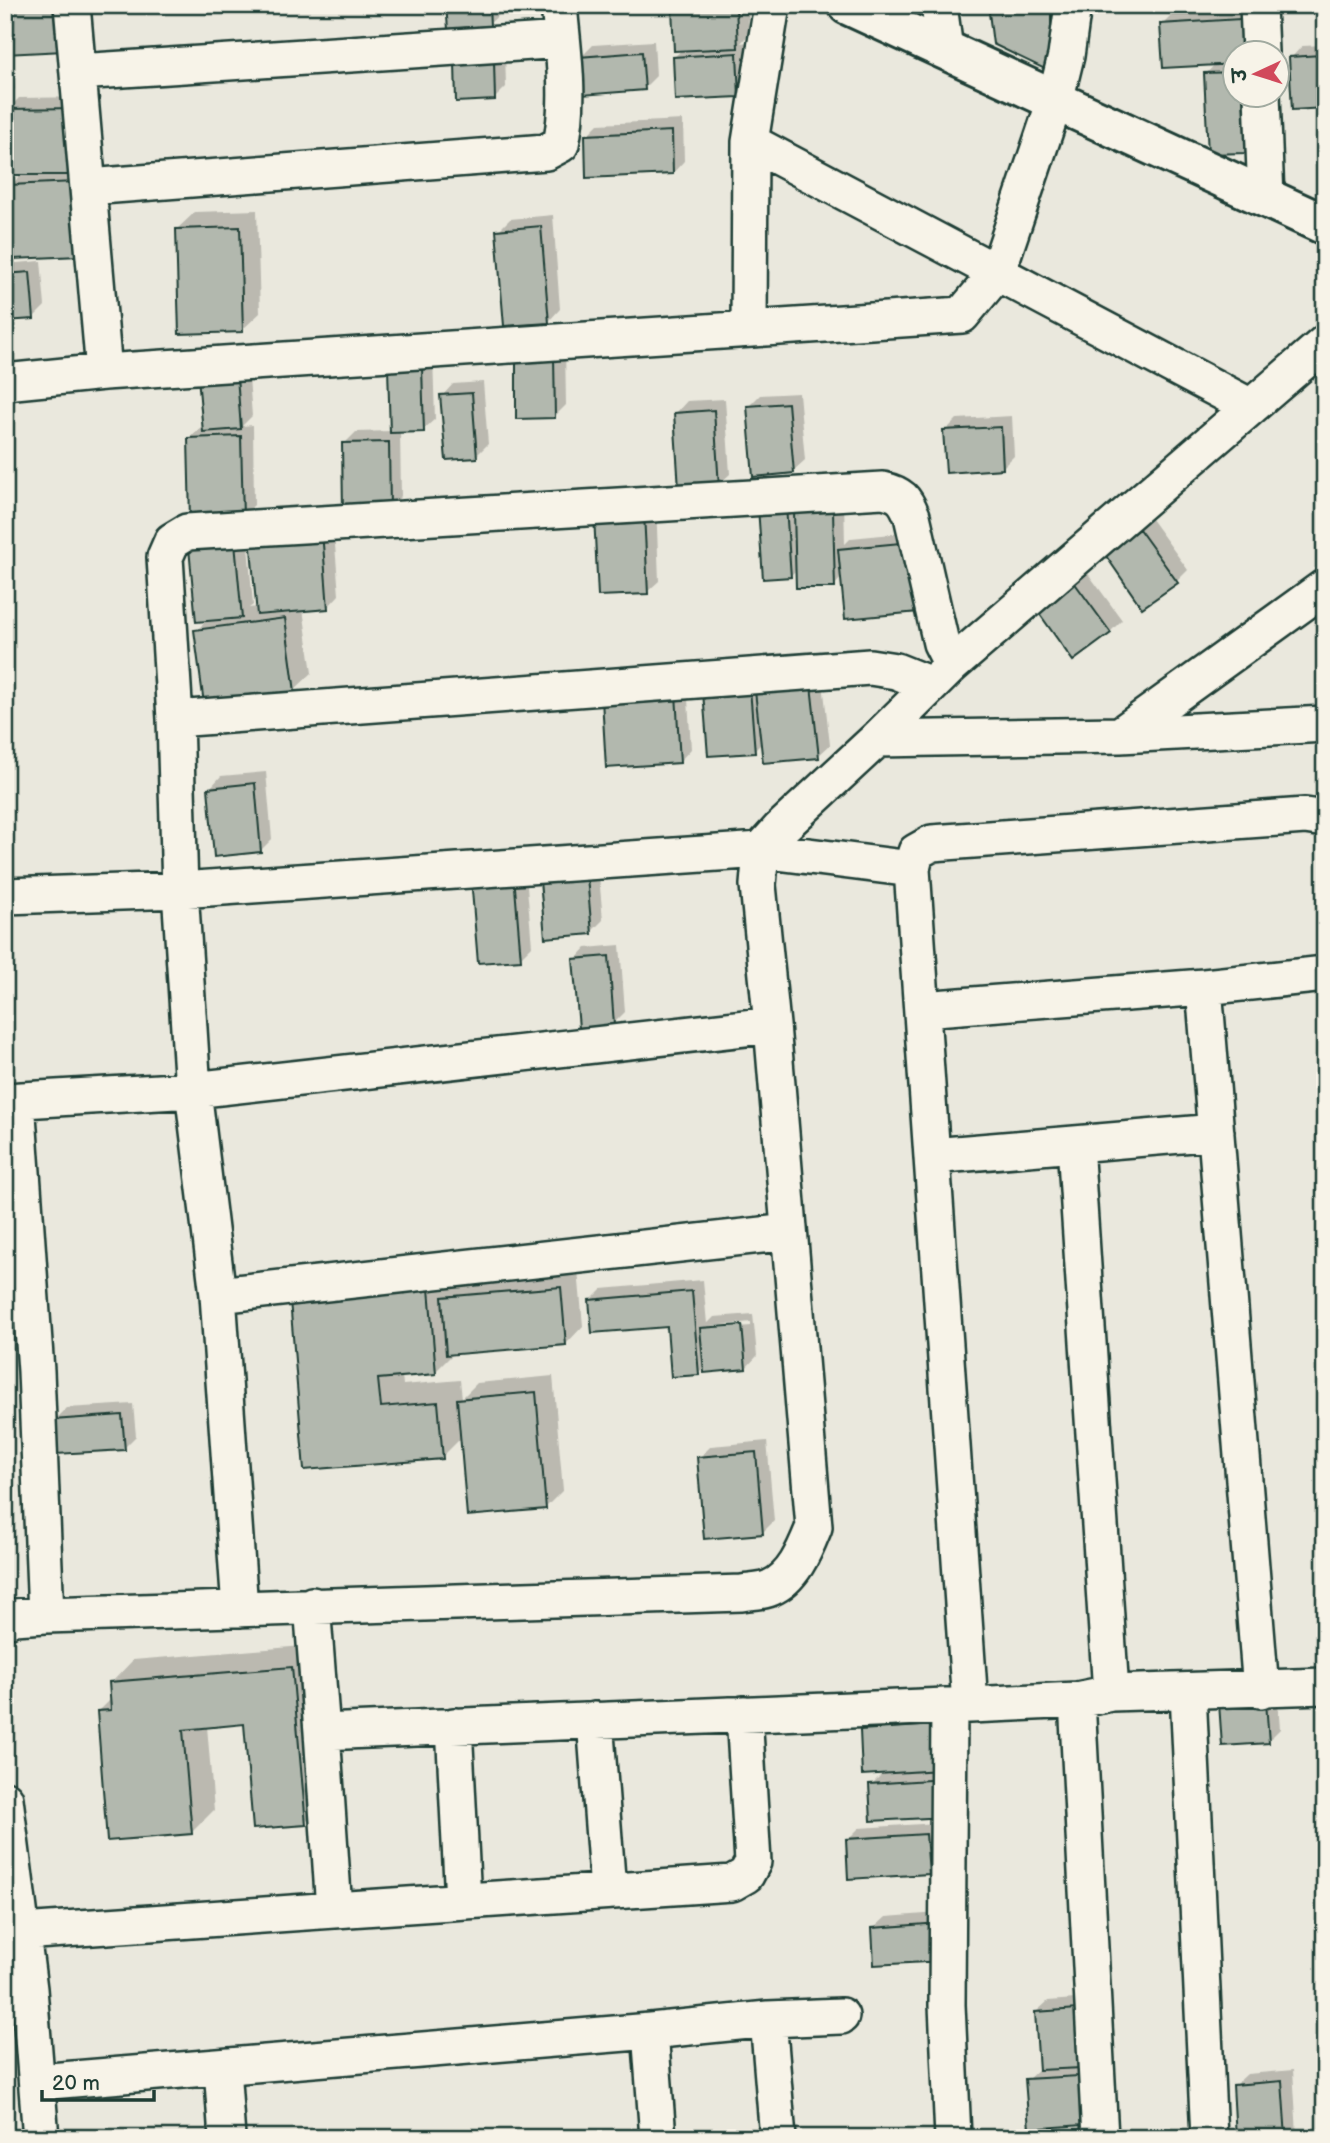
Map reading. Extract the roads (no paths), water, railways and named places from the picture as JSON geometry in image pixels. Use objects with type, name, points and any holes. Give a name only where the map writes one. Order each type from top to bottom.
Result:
[{"type":"street","points":[[72,5],[104,372]]},
{"type":"street","points":[[88,187],[546,152],[561,144],[565,127],[566,90],[559,5]]},
{"type":"street","points":[[749,328],[750,142],[772,5]]},
{"type":"street","points":[[848,5],[1325,225]]},
{"type":"street","points":[[939,5],[945,50]]},
{"type":"street","points":[[5,382],[104,372],[962,315],[997,273],[1055,101],[1066,56],[1073,5]]},
{"type":"street","points":[[1258,5],[1259,38]]},
{"type":"street","points":[[78,72],[562,40]]},
{"type":"street","points":[[1263,108],[1266,198]]},
{"type":"street","points":[[750,142],[1251,407]]},
{"type":"street","points":[[5,1621],[13,1617],[46,1615],[742,1593],[769,1589],[786,1577],[802,1556],[814,1527],[758,885],[761,850],[942,675],[1325,343]]},
{"type":"street","points":[[240,1609],[219,1295],[193,1090],[180,890],[175,719],[165,556],[172,541],[187,532],[883,490],[898,493],[906,501],[912,516],[942,643],[942,675]]},
{"type":"street","points":[[1120,735],[1325,587]]},
{"type":"street","points":[[175,719],[870,667],[942,675]]},
{"type":"street","points":[[877,739],[1120,735],[1325,724]]},
{"type":"street","points":[[953,2138],[947,2005],[959,1706],[932,1156],[912,869],[916,852],[932,843],[1305,817],[1325,819]]},
{"type":"street","points":[[5,896],[180,890],[761,850],[912,869]]},
{"type":"street","points":[[922,1009],[1204,987],[1325,974]]},
{"type":"street","points":[[1204,987],[1261,1690]]},
{"type":"street","points":[[46,1615],[21,1372],[11,1101],[193,1090],[772,1025]]},
{"type":"street","points":[[932,1156],[1216,1132]]},
{"type":"street","points":[[1075,1144],[1111,1693]]},
{"type":"street","points":[[219,1295],[789,1232]]},
{"type":"street","points":[[312,1605],[334,1910]]},
{"type":"street","points":[[322,1732],[959,1706],[1077,1700],[1111,1693],[1325,1686]]},
{"type":"street","points":[[1188,1692],[1209,2138]]},
{"type":"street","points":[[1077,1700],[1100,2138]]},
{"type":"street","points":[[22,1932],[732,1883],[746,1875],[753,1862],[744,1714]]},
{"type":"street","points":[[595,1720],[608,1891]]},
{"type":"street","points":[[454,1726],[463,1901]]},
{"type":"street","points":[[5,1799],[22,1932],[17,1990],[38,2082],[41,2138]]},
{"type":"street","points":[[38,2082],[768,2019],[841,2016]]},
{"type":"street","points":[[768,2019],[778,2138]]},
{"type":"street","points":[[650,2031],[658,2138]]},
{"type":"street","points":[[222,2067],[227,2138]]}]
